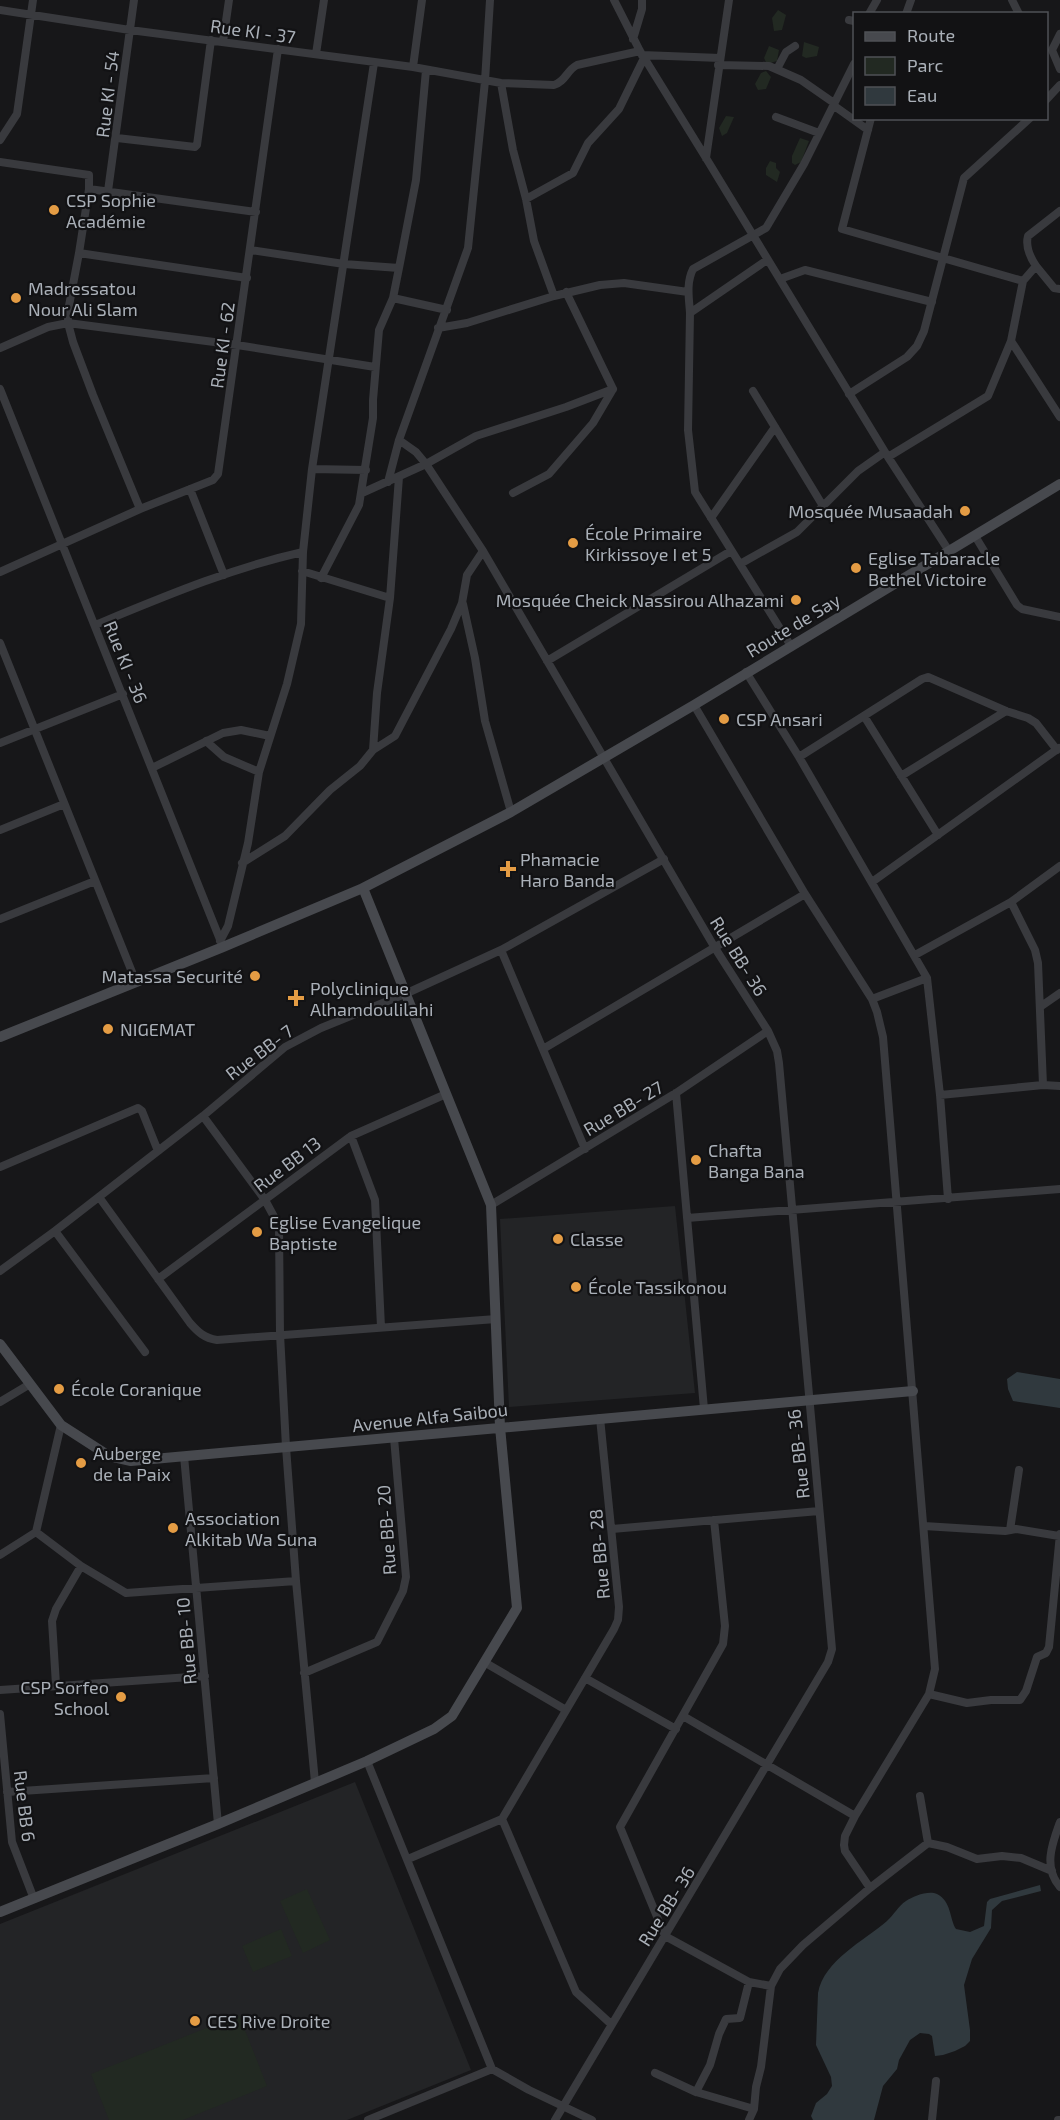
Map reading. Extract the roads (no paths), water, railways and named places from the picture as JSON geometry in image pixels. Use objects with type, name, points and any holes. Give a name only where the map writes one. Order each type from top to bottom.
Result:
[{"type":"street","points":[[0,140],[17,114],[33,0]]},
{"type":"street","name":"Rue KI - 54","points":[[108,191],[134,0]]},
{"type":"street","points":[[223,42],[229,0]]},
{"type":"street","points":[[316,54],[324,0]]},
{"type":"street","points":[[413,68],[422,0]]},
{"type":"street","points":[[388,482],[399,440],[468,248],[485,81],[490,0]]},
{"type":"street","points":[[614,0],[642,55],[752,237],[886,454],[949,551]]},
{"type":"street","points":[[633,39],[642,9],[642,0]]},
{"type":"street","points":[[706,158],[729,0]]},
{"type":"street","name":"Rue KI - 37","points":[[0,10],[413,68],[501,83],[554,85],[562,81],[577,65],[642,55],[758,64],[777,69],[801,80],[853,118]]},
{"type":"street","points":[[1060,34],[1049,49],[1060,69]]},
{"type":"street","points":[[117,138],[195,147],[197,145],[211,40]]},
{"type":"street","points":[[777,69],[786,52],[795,46]]},
{"type":"street","name":"Rue KI - 62","points":[[0,572],[140,509],[213,480],[218,474],[278,49]]},
{"type":"street","points":[[526,199],[573,173],[588,143],[619,109],[642,55]]},
{"type":"street","points":[[222,944],[251,828],[259,772],[287,684],[301,624],[303,552],[312,469],[374,63]]},
{"type":"street","points":[[791,646],[695,492],[688,430],[690,313],[688,292],[693,269],[766,228],[804,164],[853,68]]},
{"type":"street","points":[[321,578],[358,508],[362,493],[373,418],[379,330],[393,298],[416,180],[426,70]]},
{"type":"street","points":[[501,83],[513,150],[534,241],[554,296]]},
{"type":"street","points":[[1048,99],[1060,85]]},
{"type":"street","points":[[776,117],[819,133]]},
{"type":"street","name":"Rue KI - 37","points":[[855,120],[868,129]]},
{"type":"street","points":[[871,120],[842,229],[1023,281]]},
{"type":"street","points":[[849,394],[907,357],[917,346],[932,303],[964,178],[1027,120]]},
{"type":"street","points":[[0,162],[87,174],[90,179],[68,324],[93,395],[140,509]]},
{"type":"street","points":[[89,189],[256,212]]},
{"type":"street","points":[[1060,210],[1027,237],[1029,257],[1054,288],[1060,289]]},
{"type":"street","points":[[251,250],[344,264],[399,268]]},
{"type":"street","points":[[80,253],[247,278]]},
{"type":"street","points":[[690,313],[767,260]]},
{"type":"street","points":[[740,564],[796,532],[858,471],[988,396],[1011,342],[1023,281],[1036,266]]},
{"type":"street","points":[[780,279],[805,270],[932,303]]},
{"type":"street","points":[[438,328],[497,315],[566,292],[624,283],[688,292]]},
{"type":"street","points":[[566,292],[613,388]]},
{"type":"street","points":[[393,298],[447,310]]},
{"type":"street","points":[[0,348],[48,327],[68,324],[237,345],[375,367]]},
{"type":"street","points":[[1011,342],[1060,417]]},
{"type":"street","points":[[362,493],[426,464],[476,436],[566,407],[613,388]]},
{"type":"street","points":[[513,493],[549,474],[592,423],[613,388]]},
{"type":"street","name":"Rue KI - 36","points":[[0,389],[222,944]]},
{"type":"street","points":[[753,391],[823,506]]},
{"type":"street","points":[[711,518],[775,427]]},
{"type":"street","name":"Rue BB- 36","points":[[399,440],[416,452],[426,464],[483,551],[715,948],[768,1031],[777,1051],[779,1063],[832,1649],[828,1662],[555,2120]]},
{"type":"street","points":[[312,469],[366,470]]},
{"type":"street","points":[[373,750],[377,693],[390,598],[399,477]]},
{"type":"street","name":"Route de Say","points":[[0,1037],[363,888],[511,812],[694,705],[1060,484]]},
{"type":"street","points":[[190,489],[224,575]]},
{"type":"street","points":[[975,536],[1017,605],[1022,609],[1060,617]]},
{"type":"street","points":[[242,863],[285,836],[330,790],[360,766],[373,750],[394,736],[451,629],[462,603],[467,575],[483,551]]},
{"type":"street","points":[[547,661],[731,551]]},
{"type":"street","points":[[94,625],[263,561],[303,552]]},
{"type":"street","points":[[302,571],[390,598]]},
{"type":"street","points":[[462,603],[484,721],[511,812]]},
{"type":"street","points":[[0,643],[136,982]]},
{"type":"street","points":[[746,672],[799,757],[927,978],[940,1095],[948,1199]]},
{"type":"street","points":[[799,757],[928,677],[1006,711],[1028,718],[1036,723],[1058,749],[872,882]]},
{"type":"street","points":[[0,743],[123,694]]},
{"type":"street","points":[[694,705],[805,894],[872,999],[883,1036],[936,1657],[928,1694],[845,1836],[845,1851],[870,1888]]},
{"type":"street","points":[[901,776],[1006,711]]},
{"type":"street","points":[[864,716],[938,835]]},
{"type":"street","points":[[152,768],[223,733],[242,730],[270,736]]},
{"type":"street","points":[[206,741],[224,757],[259,772]]},
{"type":"street","points":[[0,830],[64,804]]},
{"type":"street","name":"Rue BB- 7","points":[[0,1271],[203,1116],[285,1047],[321,1028],[405,994],[501,950],[664,859]]},
{"type":"street","points":[[915,955],[1011,902],[1060,866]]},
{"type":"street","points":[[0,919],[95,880]]},
{"type":"street","points":[[0,1912],[367,1761],[444,1724],[452,1716],[517,1608],[500,1427],[491,1205],[363,888]]},
{"type":"street","points":[[543,1049],[805,894]]},
{"type":"street","points":[[1011,902],[1035,950],[1043,1085]]},
{"type":"street","points":[[501,950],[585,1149]]},
{"type":"street","points":[[872,999],[927,978]]},
{"type":"street","points":[[1040,1007],[1060,993]]},
{"type":"street","name":"Rue BB- 27","points":[[491,1205],[676,1094],[768,1031]]},
{"type":"street","points":[[940,1095],[1043,1085],[1060,1086]]},
{"type":"street","name":"Rue BB 13","points":[[158,1279],[351,1136],[446,1094]]},
{"type":"street","points":[[676,1094],[704,1409]]},
{"type":"street","points":[[0,1167],[138,1108],[142,1111],[158,1151]]},
{"type":"street","points":[[203,1116],[265,1200],[275,1217],[280,1234],[280,1334],[286,1448],[315,1782]]},
{"type":"street","points":[[351,1136],[375,1200],[381,1327]]},
{"type":"street","points":[[687,1218],[1060,1189]]},
{"type":"street","points":[[99,1197],[190,1323],[207,1339],[496,1319]]},
{"type":"street","points":[[55,1231],[145,1352]]},
{"type":"street","name":"Avenue Alfa Saibou","points":[[0,1344],[61,1425],[109,1456],[132,1461],[913,1391]]},
{"type":"street","points":[[0,1402],[30,1384]]},
{"type":"street","name":"Rue BB- 28","points":[[502,1819],[618,1620],[619,1607],[600,1418]]},
{"type":"street","points":[[0,1555],[36,1532],[61,1425]]},
{"type":"street","name":"Rue BB- 20","points":[[304,1672],[377,1642],[403,1591],[406,1577],[394,1437]]},
{"type":"street","name":"Rue BB- 10","points":[[184,1456],[218,1824]]},
{"type":"street","points":[[1010,1530],[1019,1470]]},
{"type":"street","points":[[612,1529],[819,1511]]},
{"type":"street","points":[[714,1520],[726,1626],[723,1644],[620,1827],[664,1936],[749,1982],[771,1986]]},
{"type":"street","points":[[924,1526],[1016,1529],[1060,1535],[1049,1647],[1046,1653],[1037,1657],[1026,1691],[1020,1700],[967,1703],[928,1694]]},
{"type":"street","points":[[36,1532],[81,1566],[126,1593],[296,1581]]},
{"type":"street","points":[[56,1685],[52,1621],[81,1566]]},
{"type":"street","points":[[484,1662],[566,1710]]},
{"type":"street","points":[[0,1690],[205,1676]]},
{"type":"street","points":[[585,1678],[676,1729]]},
{"type":"street","name":"Rue BB 6","points":[[0,1714],[12,1842],[34,1899]]},
{"type":"street","points":[[683,1716],[855,1816]]},
{"type":"street","points":[[367,1761],[492,2069],[562,2107],[592,2120]]},
{"type":"street","points":[[8,1791],[214,1778]]},
{"type":"street","points":[[920,1796],[928,1843]]},
{"type":"street","points":[[408,1859],[502,1819],[576,1992],[611,2024]]},
{"type":"street","points":[[1060,1822],[1050,1853],[1052,1871],[1060,1887]]},
{"type":"street","points":[[749,2120],[754,2109],[761,2067],[771,1986],[777,1973],[803,1945],[870,1888],[928,1843],[947,1847],[977,1859],[1002,1856],[1021,1858],[1052,1871]]},
{"type":"street","points":[[696,2092],[710,2065],[726,2019],[740,2018],[749,1982]]},
{"type":"street","points":[[373,2119],[492,2069]]},
{"type":"street","points":[[655,2073],[696,2092],[754,2109]]},
{"type":"street","points":[[932,2120],[936,2081]]},
{"type":"water","points":[[1017,1372],[1060,1379],[1060,1408],[1013,1401],[1007,1379]]},
{"type":"water","points":[[1040,1885],[1041,1891],[1002,1901],[992,1910],[991,1928],[972,1959],[964,1985],[970,2041],[955,2051],[935,2056],[932,2036],[920,2033],[910,2040],[899,2060],[897,2069],[883,2086],[874,2120],[813,2120],[811,2116],[816,2103],[827,2094],[832,2086],[831,2077],[816,2045],[818,1993],[822,1981],[836,1961],[887,1921],[903,1903],[917,1896],[930,1893],[942,1897],[948,1906],[956,1929],[970,1932],[984,1926],[987,1902],[990,1899]]},
{"type":"place","name":"CSP Sophie Académie","points":[[54,210]]},
{"type":"place","name":"Madressatou Nour Ali Slam","points":[[16,298]]},
{"type":"place","name":"Mosquée Musaadah","points":[[965,511]]},
{"type":"place","name":"École Primaire Kirkissoye I et 5","points":[[573,543]]},
{"type":"place","name":"Eglise Tabaracle Bethel Victoire","points":[[856,568]]},
{"type":"place","name":"Mosquée Cheick Nassirou Alhazami","points":[[796,600]]},
{"type":"place","name":"CSP Ansari","points":[[724,719]]},
{"type":"place","name":"Phamacie Haro Banda","points":[[508,869]]},
{"type":"place","name":"Matassa Securité","points":[[255,976]]},
{"type":"place","name":"Polyclinique Alhamdoulilahi","points":[[296,998]]},
{"type":"place","name":"NIGEMAT","points":[[108,1029]]},
{"type":"place","name":"Chafta Banga Bana","points":[[696,1160]]},
{"type":"place","name":"Eglise Evangelique Baptiste","points":[[257,1232]]},
{"type":"place","name":"Classe","points":[[558,1239]]},
{"type":"place","name":"École Tassikonou","points":[[576,1287]]},
{"type":"place","name":"École Coranique","points":[[59,1389]]},
{"type":"place","name":"Auberge de la Paix","points":[[81,1463]]},
{"type":"place","name":"Association Alkitab Wa Suna","points":[[173,1528]]},
{"type":"place","name":"CSP Sorfeo School","points":[[121,1697]]},
{"type":"place","name":"CES Rive Droite","points":[[195,2021]]}]
